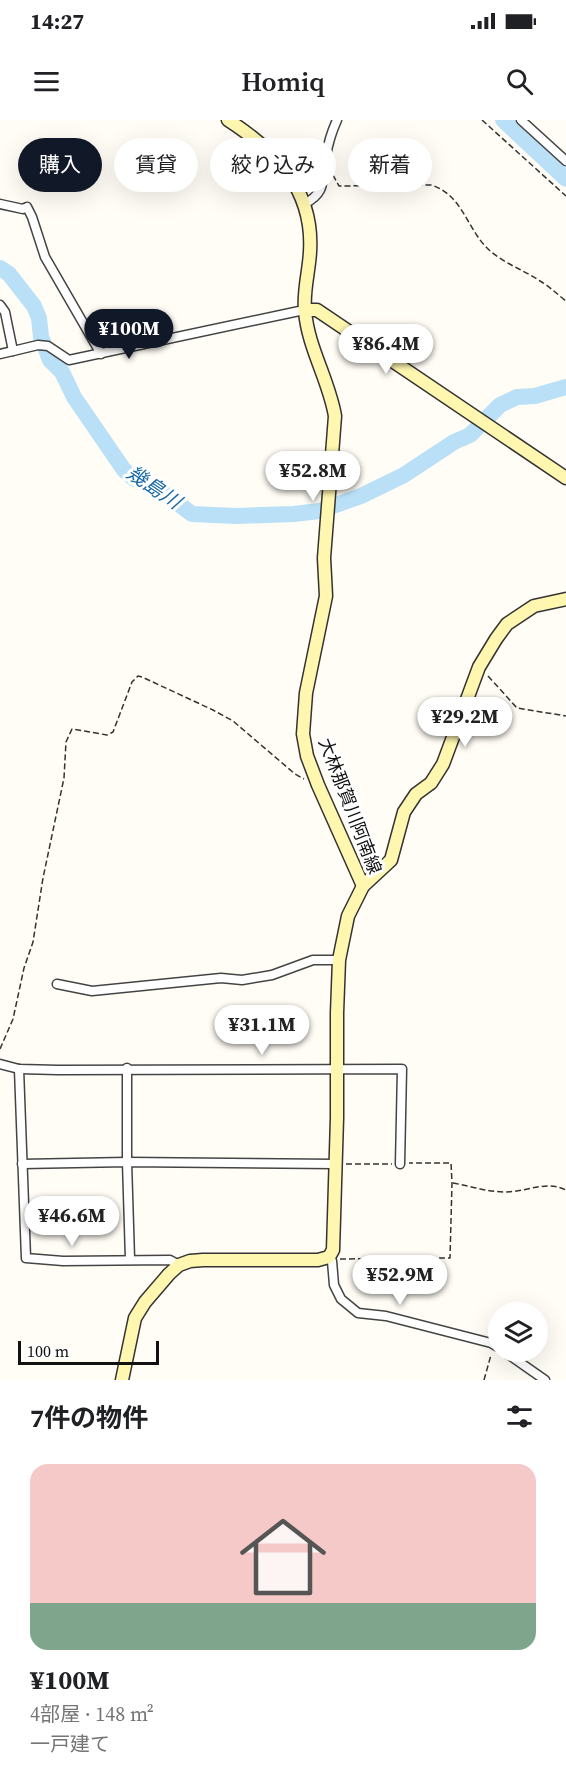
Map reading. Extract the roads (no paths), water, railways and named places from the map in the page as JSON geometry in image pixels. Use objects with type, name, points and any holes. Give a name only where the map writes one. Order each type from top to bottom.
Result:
[{"type":"main road","name":"大林那賀川阿南線","points":[[228,120],[251,135],[277,158],[288,173],[304,204],[310,252],[304,292],[304,310],[314,351],[332,398],[335,416],[324,558],[326,596],[303,713],[303,734],[307,756],[363,886],[348,916],[339,960],[336,1164],[331,1259]]},
{"type":"main road","points":[[304,310],[317,310],[566,478]]},
{"type":"main road","points":[[363,886],[391,860],[404,812],[416,794],[431,783],[437,774],[452,741],[479,667],[496,639],[507,624],[534,606],[566,599]]},
{"type":"main road","points":[[122,1380],[135,1318],[169,1274],[179,1265],[203,1260],[331,1259]]},
{"type":"street","points":[[304,204],[318,196],[323,184],[324,166],[332,130],[337,120]]},
{"type":"street","points":[[522,120],[566,161]]},
{"type":"street","points":[[0,204],[27,207],[55,278],[101,354]]},
{"type":"street","points":[[0,304],[5,312],[13,351]]},
{"type":"street","points":[[0,354],[38,345],[52,348],[69,360],[304,310]]},
{"type":"street","points":[[57,984],[92,991],[221,978],[242,980],[284,972],[313,960],[339,960]]},
{"type":"street","points":[[0,1064],[19,1069],[402,1069],[400,1164]]},
{"type":"street","points":[[127,1068],[130,1259]]},
{"type":"street","points":[[19,1069],[26,1258],[170,1260],[179,1265]]},
{"type":"street","points":[[21,1164],[127,1162],[336,1164]]},
{"type":"street","points":[[331,1259],[334,1286],[340,1299],[358,1312],[386,1316],[488,1343]]},
{"type":"street","points":[[519,1362],[545,1380]]},
{"type":"waterway","name":"幾島川","points":[[503,120],[566,179]]},
{"type":"waterway","name":"幾島川","points":[[0,268],[9,274],[34,306],[39,318],[41,337],[50,360],[62,372],[74,397],[124,470],[133,478],[157,488],[192,514],[236,516],[319,511],[361,496],[404,475],[454,442],[470,435],[500,405],[517,397],[535,396],[566,387]]}]
